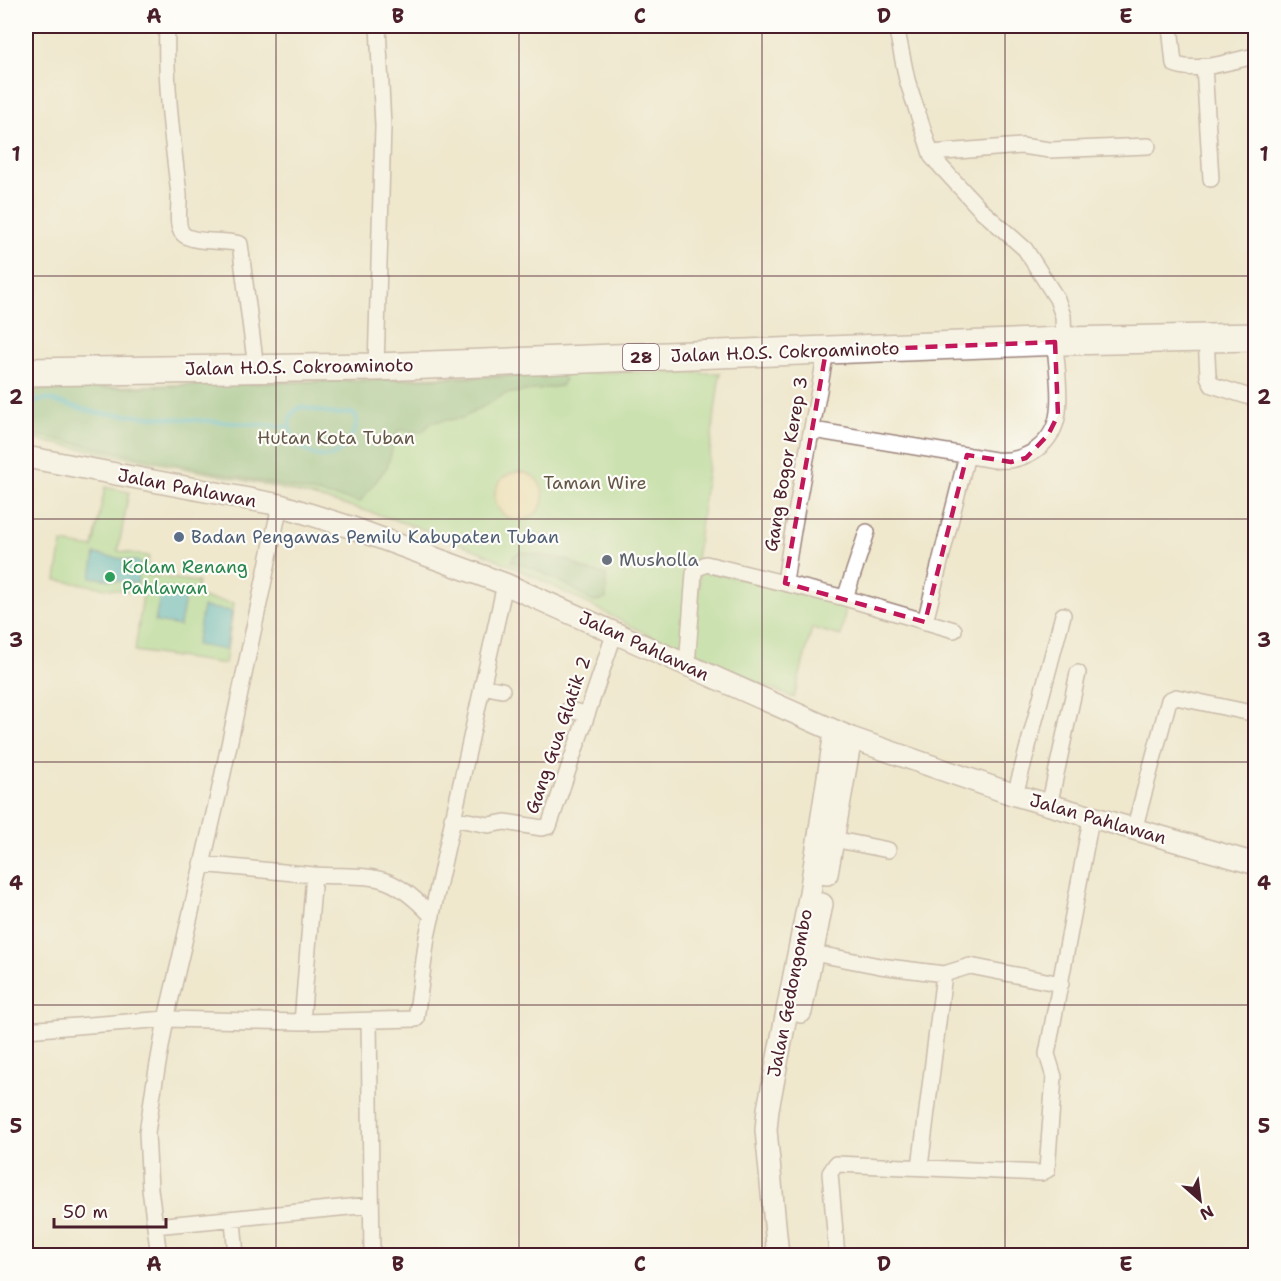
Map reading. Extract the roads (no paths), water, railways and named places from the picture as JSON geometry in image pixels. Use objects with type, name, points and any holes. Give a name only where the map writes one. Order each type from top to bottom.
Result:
[{"type":"highway","name":"Jalan H.O.S. Cokroaminoto","points":[[26,372],[376,367],[1060,341],[1256,337]]},
{"type":"main road","name":"Jalan Pahlawan","points":[[26,457],[280,505],[379,537],[505,584],[843,735],[1049,806],[1256,864]]},
{"type":"main road","name":"Jalan Gedongombo","points":[[778,1256],[781,1110],[813,953],[833,839],[843,735]]},
{"type":"main road","name":"Jalan Gedongombo","points":[[790,1256],[766,1130],[768,1109],[843,735]]},
{"type":"street","points":[[166,26],[165,76],[179,199],[179,229],[183,234],[192,238],[240,244],[256,368]]},
{"type":"street","points":[[376,367],[383,126],[378,26]]},
{"type":"street","points":[[813,430],[995,460],[1018,460],[1026,458],[1037,449],[1048,435],[1058,415],[1063,316],[1057,299],[1025,249],[981,210],[936,162],[907,81],[896,26]]},
{"type":"street","points":[[1170,26],[1174,64],[1204,66],[1256,56]]},
{"type":"street","points":[[1204,66],[1211,179]]},
{"type":"street","points":[[931,153],[1021,146],[1050,150],[1148,146]]},
{"type":"street","points":[[1206,339],[1208,376],[1212,385],[1256,399]]},
{"type":"street","name":"Gang Bogor Kerep 3","points":[[785,583],[796,502],[813,430],[826,351]]},
{"type":"street","points":[[925,622],[968,455]]},
{"type":"street","points":[[159,1256],[150,1189],[147,1134],[166,1019],[280,505]]},
{"type":"street","points":[[845,598],[867,532]]},
{"type":"street","name":"Gang Bogor Kerep 3","points":[[687,666],[696,569],[706,564],[845,598],[954,630]]},
{"type":"street","points":[[26,1030],[166,1019],[302,1022],[413,1020],[418,1016],[432,916],[505,584]]},
{"type":"street","points":[[1015,795],[1063,615]]},
{"type":"street","name":"Gang Gua Glatik 2","points":[[452,818],[489,825],[505,822],[542,828],[549,826],[615,632]]},
{"type":"street","points":[[1049,806],[1078,673]]},
{"type":"street","points":[[482,686],[502,690]]},
{"type":"street","points":[[1134,830],[1169,700],[1176,697],[1256,714]]},
{"type":"street","points":[[568,710],[587,714]]},
{"type":"street","points":[[837,1256],[832,1168],[840,1164],[1041,1173],[1047,1170],[1054,1077],[1047,1054],[1091,819]]},
{"type":"street","points":[[833,839],[888,850]]},
{"type":"street","points":[[201,864],[384,879],[405,890],[432,916]]},
{"type":"street","points":[[302,1022],[314,875]]},
{"type":"street","points":[[813,953],[880,966],[944,974],[970,966],[1061,984]]},
{"type":"street","points":[[920,1167],[944,974]]},
{"type":"street","points":[[369,1021],[372,1256]]},
{"type":"street","points":[[155,1226],[370,1205]]},
{"type":"street","points":[[233,1220],[236,1256]]},
{"type":"water","points":[[95,554],[141,562],[137,584],[91,577]]},
{"type":"water","points":[[161,589],[186,593],[180,626],[155,622]]},
{"type":"water","points":[[203,607],[232,611],[226,650],[196,645]]},
{"type":"waterway","points":[[26,404],[46,399],[98,413],[289,427]]},
{"type":"waterway","points":[[301,407],[335,414],[352,413],[356,416],[357,422],[354,430],[339,451],[327,456],[314,454],[302,448],[294,438],[290,426],[291,416],[301,407]]},
{"type":"place","name":"Badan Pengawas Pemilu Kabupaten Tuban","points":[[179,537]]},
{"type":"place","name":"Musholla","points":[[607,560]]},
{"type":"place","name":"Kolam Renang Pahlawan","points":[[110,577]]},
{"type":"park label","name":"Hutan Kota Tuban","points":[[336,438]]},
{"type":"park label","name":"Taman Wire","points":[[595,483]]}]
